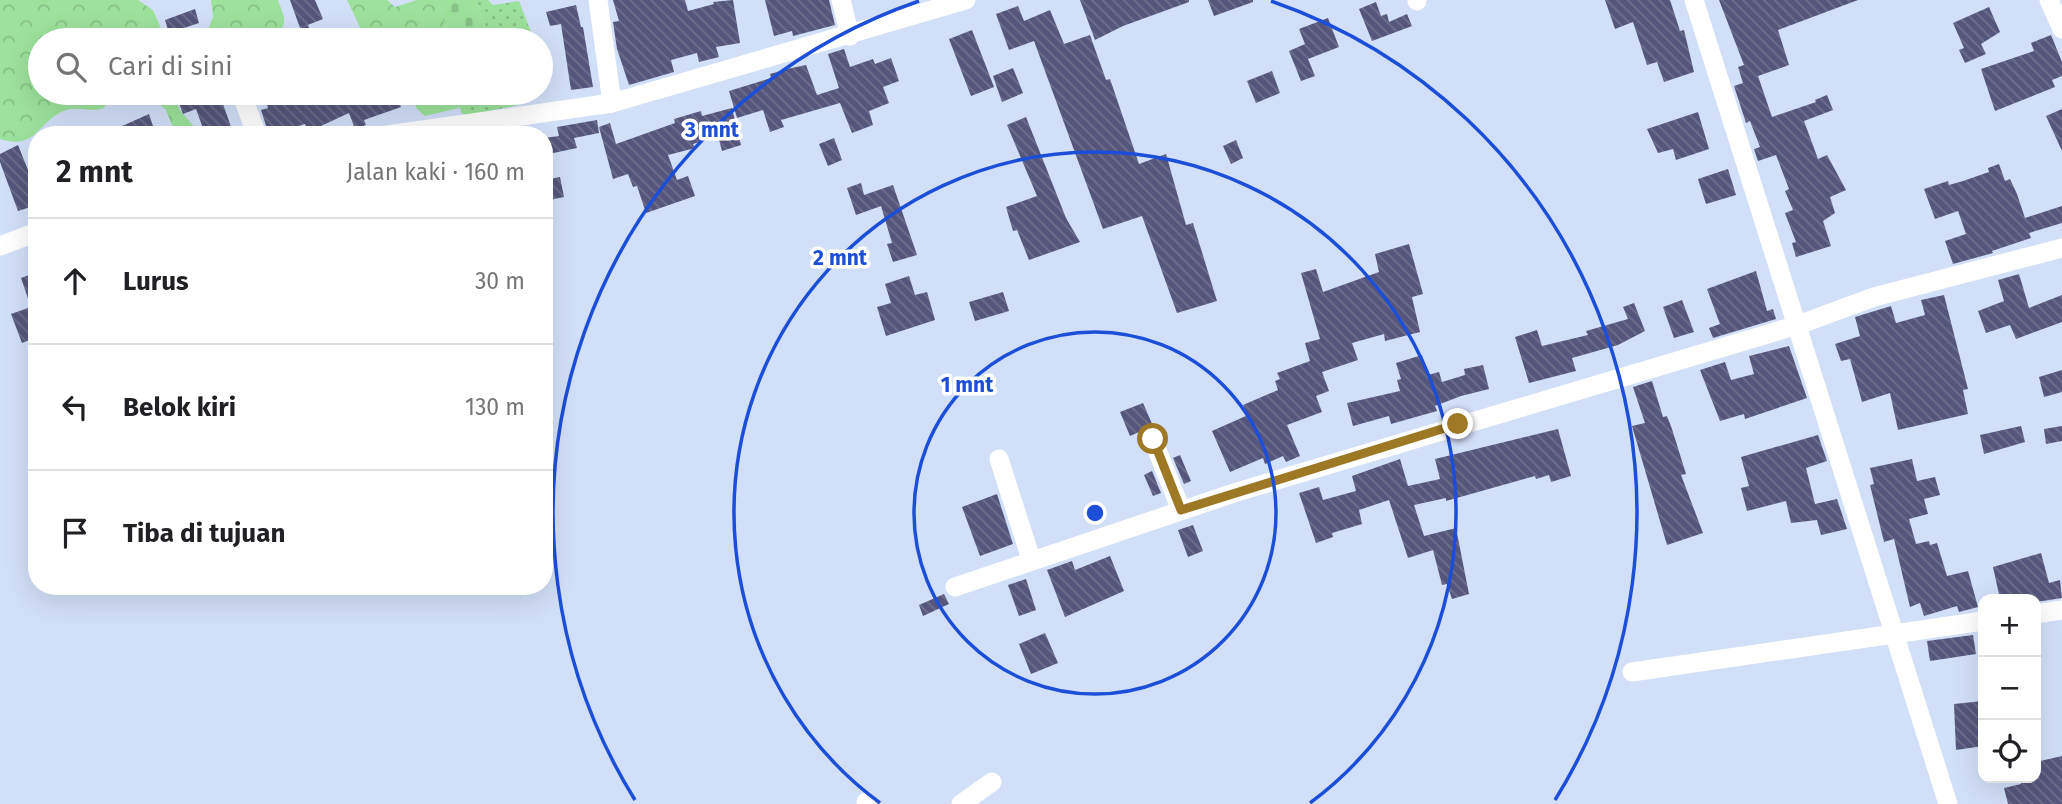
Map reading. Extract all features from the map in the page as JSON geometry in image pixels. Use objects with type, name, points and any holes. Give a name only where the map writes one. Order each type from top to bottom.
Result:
[{"type":"street","points":[[598,0],[612,103]]},
{"type":"street","points":[[841,0],[850,36]]},
{"type":"street","points":[[450,126],[612,103],[850,36],[963,0]]},
{"type":"street","points":[[1694,0],[1896,632],[1948,804]]},
{"type":"street","points":[[2049,0],[2062,29]]},
{"type":"street","points":[[245,105],[253,126]]},
{"type":"street","points":[[0,246],[28,235]]},
{"type":"street","points":[[955,587],[1181,510],[1458,424],[1798,325],[1874,297],[2062,248]]},
{"type":"street","points":[[1153,439],[1181,510]]},
{"type":"street","points":[[999,459],[1031,559]]},
{"type":"street","points":[[2041,613],[2062,610]]},
{"type":"street","points":[[1632,672],[1978,622]]},
{"type":"street","points":[[961,804],[992,782]]},
{"type":"green space","points":[[0,0],[138,0],[153,10],[161,28],[28,28],[28,105],[106,105],[94,110],[66,110],[43,126],[28,126],[28,139],[22,141],[0,139]]},
{"type":"green space","points":[[211,0],[278,0],[284,23],[281,28],[209,28],[213,17]]},
{"type":"green space","points":[[347,0],[387,0],[395,7],[417,0],[437,0],[446,28],[360,28]]},
{"type":"green space","points":[[437,0],[476,0],[484,28],[446,28]]},
{"type":"green space","points":[[476,0],[488,0],[493,5],[519,1],[530,28],[484,28]]},
{"type":"green space","points":[[160,105],[178,105],[193,126],[172,126],[166,110]]},
{"type":"green space","points":[[415,105],[458,105],[459,108],[425,116]]},
{"type":"green space","points":[[459,105],[519,105],[470,115],[462,114]]},
{"type":"building","points":[[290,0],[315,0],[323,19],[300,28]]},
{"type":"building","points":[[613,0],[685,0],[688,11],[714,4],[713,2],[733,0],[740,43],[716,47],[719,57],[699,62],[697,53],[671,60],[674,72],[629,85],[617,49],[613,22],[619,21]]},
{"type":"building","points":[[765,0],[829,0],[835,25],[793,36],[792,31],[774,36]]},
{"type":"building","points":[[1080,0],[1189,2],[1123,26],[1095,40]]},
{"type":"building","points":[[1208,0],[1253,0],[1253,2],[1214,16]]},
{"type":"building","points":[[1605,0],[1670,0],[1680,31],[1684,30],[1694,72],[1664,82],[1657,62],[1647,65],[1633,22],[1615,29]]},
{"type":"building","points":[[1719,0],[1858,0],[1778,30],[1789,65],[1758,76],[1772,117],[1816,102],[1815,100],[1827,95],[1833,110],[1804,121],[1818,159],[1827,155],[1846,190],[1830,197],[1835,213],[1823,221],[1831,246],[1796,257],[1792,243],[1796,242],[1785,213],[1793,210],[1785,191],[1789,189],[1776,155],[1758,161],[1754,149],[1760,147],[1750,121],[1746,123],[1734,86],[1743,83],[1738,67],[1744,65]]},
{"type":"building","points":[[1376,2],[1381,16],[1387,14],[1389,22],[1407,14],[1412,26],[1372,41],[1359,9]]},
{"type":"building","points":[[576,5],[583,27],[593,87],[571,90],[561,24],[550,26],[546,12]]},
{"type":"building","points":[[1018,6],[1024,21],[1050,10],[1064,44],[1090,35],[1106,80],[1110,79],[1139,164],[1166,154],[1186,225],[1193,223],[1217,301],[1177,313],[1142,216],[1103,229],[1034,41],[1009,50],[996,14]]},
{"type":"building","points":[[1989,7],[2000,32],[1981,44],[1986,54],[1965,63],[1959,50],[1964,48],[1953,23]]},
{"type":"building","points":[[195,9],[199,23],[184,28],[167,28],[165,20]]},
{"type":"building","points":[[1328,18],[1339,47],[1308,59],[1315,76],[1301,81],[1289,51],[1305,44],[1299,29]]},
{"type":"building","points":[[972,30],[994,87],[971,96],[949,39]]},
{"type":"building","points":[[2051,35],[2062,62],[2062,76],[2052,80],[2055,87],[1995,111],[1981,69],[2034,51],[2031,43]]},
{"type":"building","points":[[844,49],[850,67],[873,59],[875,64],[891,58],[899,81],[883,87],[889,103],[869,111],[873,125],[852,133],[840,103],[781,120],[784,127],[770,132],[763,110],[737,118],[729,91],[771,78],[770,74],[787,69],[806,65],[817,95],[839,88],[828,54]]},
{"type":"building","points":[[1013,68],[1023,93],[1002,102],[993,76]]},
{"type":"building","points":[[1272,71],[1280,93],[1256,103],[1247,81]]},
{"type":"building","points":[[180,105],[223,105],[231,126],[202,126],[196,109],[183,114]]},
{"type":"building","points":[[267,105],[401,107],[364,120],[366,125],[363,126],[354,126],[349,113],[321,126],[266,126],[261,110],[268,108]]},
{"type":"building","points":[[732,108],[741,145],[722,151],[718,136],[693,144],[695,148],[668,155],[677,180],[688,176],[695,196],[646,213],[637,186],[633,187],[628,174],[613,179],[599,127],[610,123],[616,144],[675,123],[674,119],[701,111],[702,116]]},
{"type":"building","points":[[2062,109],[2062,151],[2046,116]]},
{"type":"building","points":[[1698,112],[1709,149],[1676,160],[1673,149],[1658,153],[1647,129]]},
{"type":"building","points":[[149,114],[153,126],[122,126]]},
{"type":"building","points":[[1026,117],[1066,218],[1080,242],[1029,260],[1017,230],[1013,231],[1006,207],[1037,196],[1007,125]]},
{"type":"building","points":[[597,120],[599,133],[574,138],[577,148],[553,153],[553,137],[559,136],[557,127]]},
{"type":"building","points":[[834,138],[842,160],[828,166],[819,144]]},
{"type":"building","points":[[1236,140],[1243,158],[1231,164],[1223,146]]},
{"type":"building","points":[[18,145],[28,170],[28,208],[18,211],[0,162],[0,154]]},
{"type":"building","points":[[1999,164],[2005,181],[2010,179],[2025,218],[2062,206],[2062,223],[2029,233],[2031,238],[1992,251],[1993,253],[1953,264],[1945,241],[1966,234],[1958,211],[1935,219],[1924,189],[1948,181],[1949,185],[1963,181],[1989,172],[1988,168]]},
{"type":"building","points":[[1728,169],[1736,195],[1706,204],[1698,179]]},
{"type":"building","points":[[560,177],[564,197],[553,199],[553,178]]},
{"type":"building","points":[[861,183],[864,195],[893,185],[917,255],[893,262],[887,244],[892,243],[881,206],[856,215],[847,188]]},
{"type":"building","points":[[1409,244],[1423,294],[1412,297],[1420,332],[1385,341],[1384,334],[1352,343],[1358,360],[1322,372],[1329,391],[1316,396],[1322,412],[1287,425],[1300,456],[1286,462],[1283,456],[1265,464],[1263,458],[1230,472],[1212,431],[1248,415],[1243,405],[1278,390],[1275,381],[1280,379],[1277,373],[1310,361],[1305,343],[1320,339],[1301,273],[1316,269],[1323,292],[1379,272],[1375,254]]},
{"type":"building","points":[[1756,271],[1767,311],[1773,309],[1776,319],[1713,338],[1709,328],[1720,324],[1707,289]]},
{"type":"building","points":[[2019,274],[2029,308],[2062,295],[2062,322],[2016,339],[2010,325],[1986,333],[1978,311],[2004,301],[1998,280]]},
{"type":"building","points":[[28,275],[28,298],[21,278]]},
{"type":"building","points":[[909,276],[915,295],[927,292],[935,320],[886,336],[877,307],[891,303],[885,284]]},
{"type":"building","points":[[1003,292],[1009,311],[975,321],[969,302]]},
{"type":"building","points":[[1944,295],[1968,389],[1963,390],[1968,414],[1898,430],[1890,393],[1862,402],[1850,359],[1841,361],[1835,344],[1860,336],[1855,317],[1891,306],[1896,323],[1925,315],[1921,300]]},
{"type":"building","points":[[1682,300],[1694,332],[1674,338],[1663,307]]},
{"type":"building","points":[[1634,303],[1645,331],[1618,345],[1572,358],[1576,371],[1529,383],[1515,337],[1537,330],[1542,346],[1588,335],[1586,331],[1628,319],[1623,307]]},
{"type":"building","points":[[28,308],[28,341],[22,343],[11,314]]},
{"type":"building","points":[[1789,346],[1807,398],[1745,419],[1744,414],[1720,421],[1700,370],[1725,362],[1731,380],[1754,374],[1749,356]]},
{"type":"building","points":[[1422,355],[1428,375],[1439,372],[1442,382],[1465,375],[1464,369],[1483,365],[1489,389],[1435,406],[1437,411],[1391,424],[1389,416],[1353,426],[1347,403],[1400,391],[1397,380],[1401,379],[1396,363]]},
{"type":"building","points":[[2062,370],[2062,392],[2044,397],[2039,377]]},
{"type":"building","points":[[1652,381],[1663,417],[1667,416],[1672,429],[1686,474],[1681,475],[1703,533],[1667,545],[1632,426],[1645,423],[1633,387]]},
{"type":"building","points":[[1143,403],[1153,426],[1130,436],[1120,412]]},
{"type":"building","points":[[2021,426],[2025,442],[1984,454],[1980,435]]},
{"type":"building","points":[[2062,426],[2062,441],[2046,444],[2044,429]]},
{"type":"building","points":[[1558,429],[1571,476],[1551,482],[1549,475],[1536,479],[1535,476],[1446,501],[1446,498],[1414,505],[1424,536],[1456,528],[1469,594],[1452,599],[1447,584],[1442,585],[1433,550],[1408,558],[1389,500],[1359,510],[1362,524],[1332,533],[1333,537],[1316,543],[1299,493],[1319,487],[1323,500],[1356,491],[1352,476],[1400,459],[1408,486],[1440,479],[1435,459]]},
{"type":"building","points":[[1818,435],[1827,461],[1806,468],[1815,504],[1837,499],[1847,529],[1821,535],[1817,520],[1791,523],[1786,501],[1747,511],[1741,488],[1749,486],[1741,457]]},
{"type":"building","points":[[1180,455],[1191,481],[1184,484],[1173,458]]},
{"type":"building","points":[[1912,459],[1917,481],[1935,477],[1940,495],[1924,499],[1928,514],[1909,519],[1916,544],[1929,541],[1930,545],[1937,543],[1947,576],[1968,571],[1978,607],[1959,612],[1957,606],[1924,616],[1920,603],[1910,607],[1894,539],[1884,542],[1870,485],[1874,484],[1870,468]]},
{"type":"building","points":[[1152,471],[1161,493],[1153,496],[1144,475]]},
{"type":"building","points":[[997,494],[1013,544],[980,556],[962,507]]},
{"type":"building","points":[[1193,525],[1203,551],[1188,557],[1178,530]]},
{"type":"building","points":[[2041,553],[2049,583],[2060,580],[2062,598],[2041,601],[2041,594],[1999,594],[1993,567]]},
{"type":"building","points":[[1110,556],[1124,591],[1065,617],[1047,570],[1072,561],[1075,570]]},
{"type":"building","points":[[1026,579],[1036,610],[1019,616],[1008,585]]},
{"type":"building","points":[[944,594],[949,604],[923,616],[919,605]]},
{"type":"building","points":[[1045,633],[1058,663],[1031,674],[1019,644]]},
{"type":"building","points":[[1973,635],[1976,654],[1930,661],[1927,641]]},
{"type":"building","points":[[1978,702],[1978,747],[1956,750],[1954,704]]},
{"type":"building","points":[[2062,756],[2062,804],[2008,804],[2004,788],[2021,783],[2041,783],[2041,761]]},
{"type":"route","points":[[1153,439],[1181,510],[1458,424]]}]
